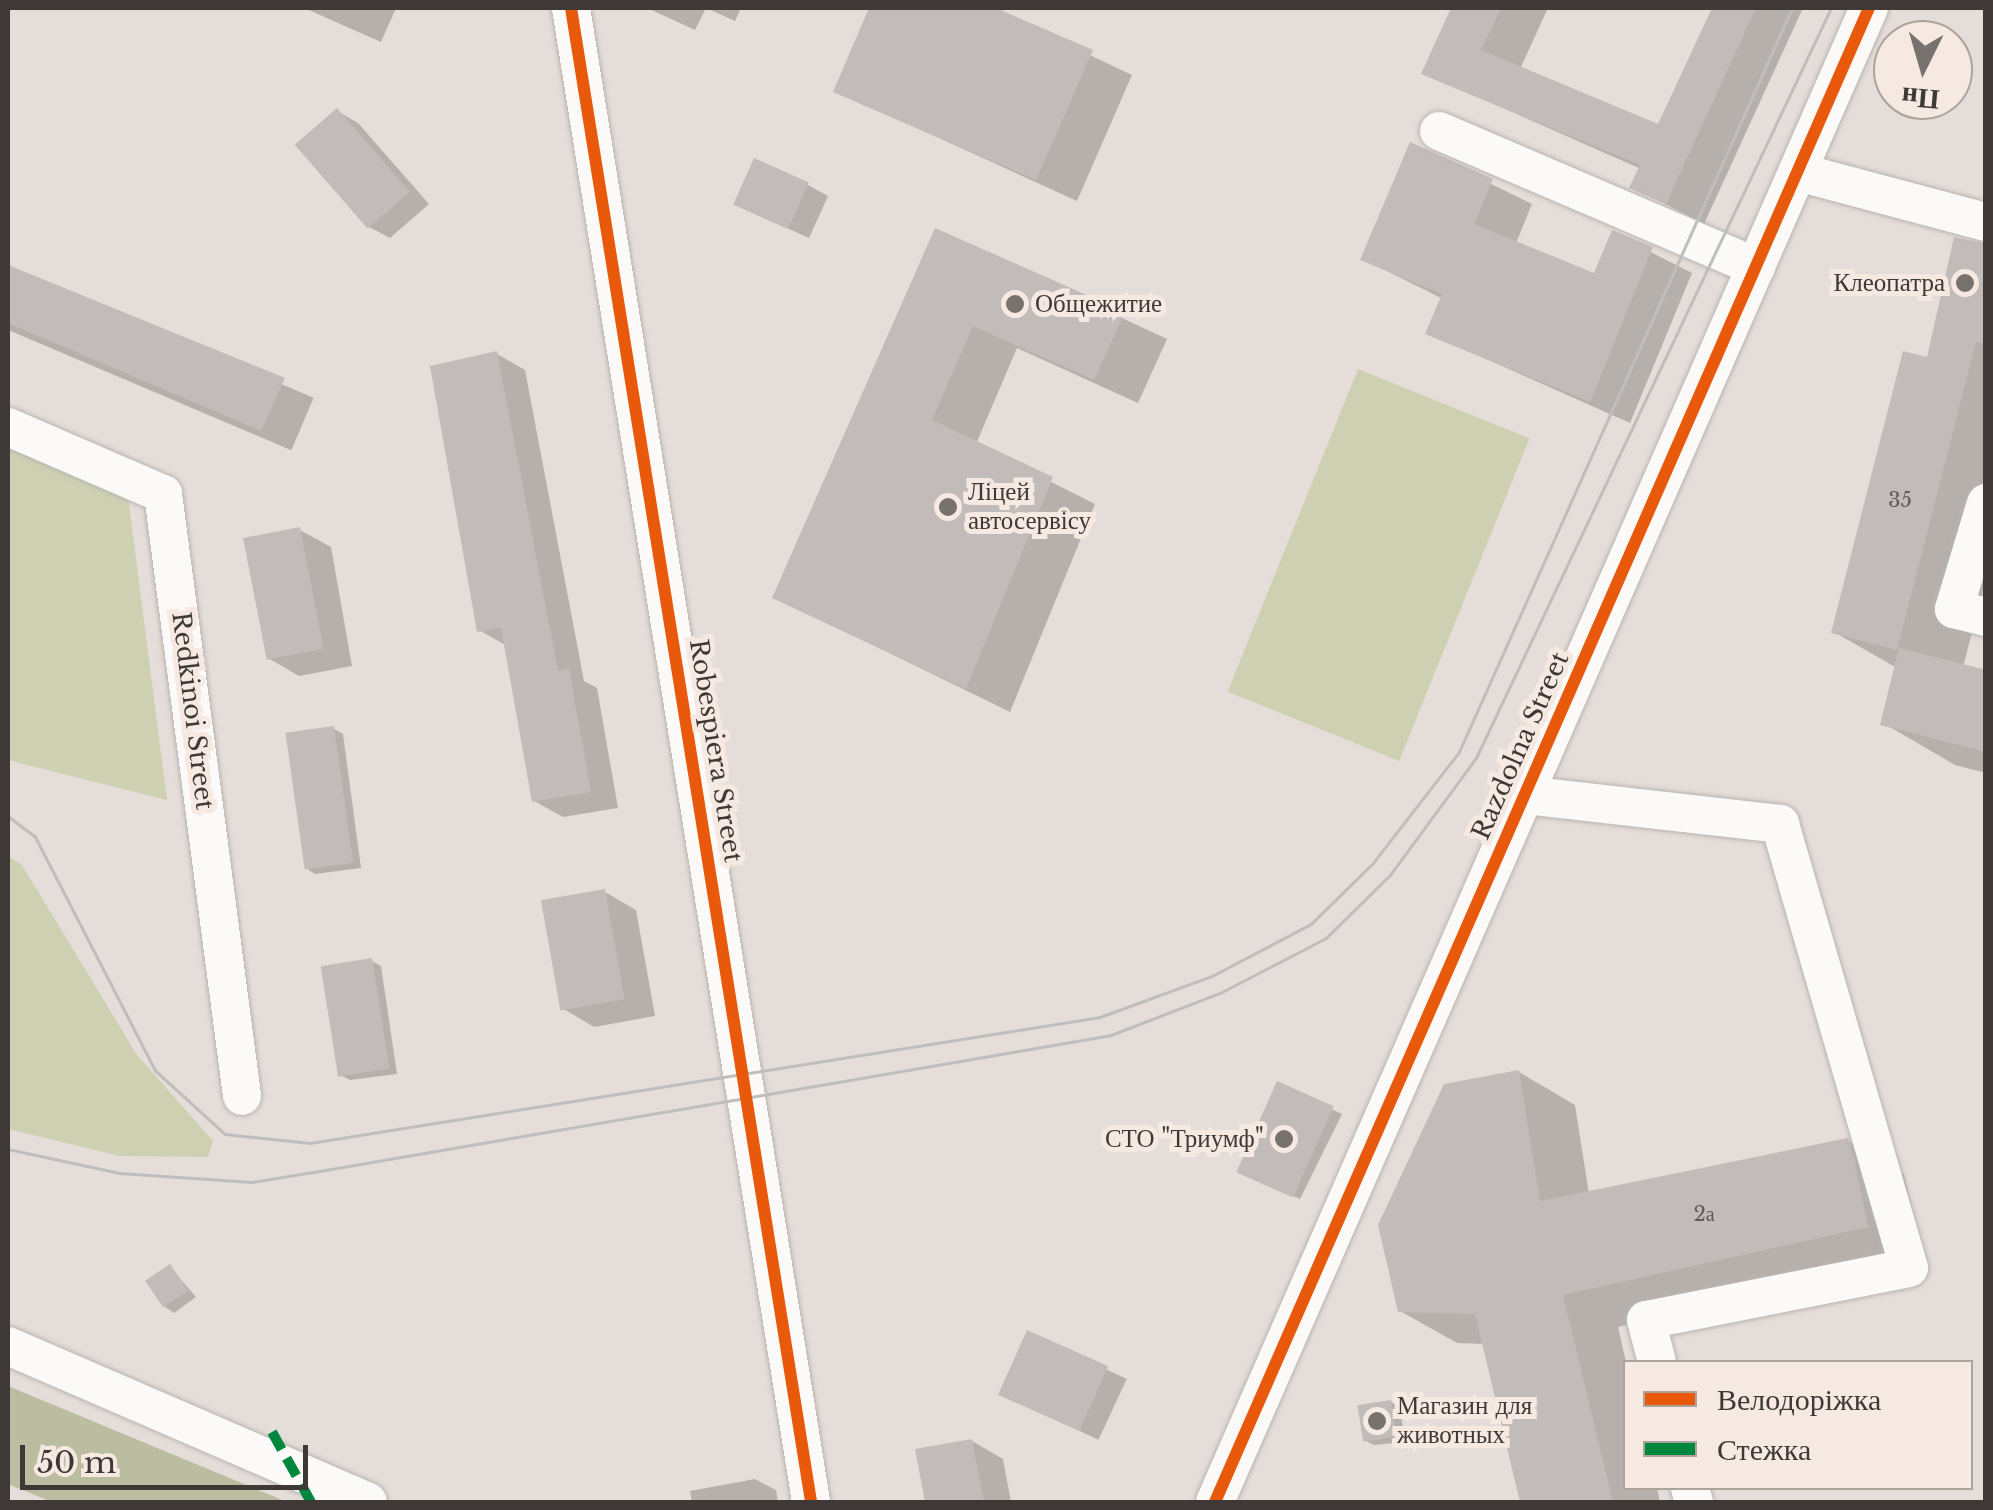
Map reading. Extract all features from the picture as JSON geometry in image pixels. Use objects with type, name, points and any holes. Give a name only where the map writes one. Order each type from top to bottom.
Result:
[{"type":"street","name":"Robespiera Street","points":[[571,8],[811,1502]]},
{"type":"street","name":"Razdolna Street","points":[[1215,1502],[1869,8]]},
{"type":"street","points":[[1439,131],[1756,268]]},
{"type":"street","points":[[1798,172],[1986,222]]},
{"type":"street","name":"Redkinoi Street","points":[[8,426],[163,494],[242,1096]]},
{"type":"street","points":[[1986,503],[1954,609],[1986,617]]},
{"type":"street","points":[[1524,795],[1780,824],[1909,1268],[1646,1320],[1656,1360]]},
{"type":"street","points":[[8,1346],[368,1502]]},
{"type":"green space","points":[[1358,369],[1530,438],[1399,761],[1228,692]]},
{"type":"green space","points":[[8,447],[128,497],[167,800],[8,760]]},
{"type":"green space","points":[[8,856],[22,865],[137,1055],[213,1141],[208,1157],[120,1156],[8,1129]]},
{"type":"green space","points":[[8,1386],[287,1502],[52,1502],[8,1484]]},
{"type":"building","points":[[869,8],[996,8],[1093,50],[1036,180],[833,92]]},
{"type":"building","points":[[1451,8],[1501,8],[1481,50],[1658,124],[1712,8],[1756,8],[1666,204],[1629,188],[1640,165],[1421,74]]},
{"type":"building","points":[[337,108],[410,192],[368,229],[295,145]]},
{"type":"building","points":[[1410,142],[1493,179],[1474,224],[1594,273],[1612,230],[1653,247],[1590,402],[1425,334],[1442,294],[1360,260]]},
{"type":"building","points":[[754,158],[809,182],[788,229],[733,205]]},
{"type":"building","points":[[935,228],[1125,312],[1094,380],[973,326],[932,420],[1053,477],[966,689],[772,598]]},
{"type":"building","points":[[1954,237],[1986,244],[1986,344],[1976,342],[1897,650],[1831,633],[1903,351],[1927,357]]},
{"type":"building","points":[[8,265],[285,378],[261,431],[8,323]]},
{"type":"building","points":[[497,351],[558,671],[569,669],[591,792],[532,802],[501,628],[477,632],[430,366]]},
{"type":"building","points":[[300,527],[324,649],[267,660],[243,538]]},
{"type":"building","points":[[1899,648],[1986,670],[1986,752],[1880,725]]},
{"type":"building","points":[[334,726],[353,863],[305,869],[285,733]]},
{"type":"building","points":[[605,889],[624,999],[560,1011],[541,900]]},
{"type":"building","points":[[372,958],[390,1069],[338,1077],[321,966]]},
{"type":"building","points":[[1519,1070],[1540,1201],[1848,1138],[1854,1158],[1868,1227],[1563,1295],[1613,1502],[1520,1502],[1475,1314],[1398,1312],[1378,1225],[1444,1084]]},
{"type":"building","name":"СТО \"Триумф\"","points":[[1277,1081],[1334,1106],[1293,1198],[1236,1172]]},
{"type":"building","points":[[170,1264],[188,1291],[163,1307],[145,1281]]},
{"type":"building","points":[[1027,1330],[1108,1366],[1079,1431],[998,1395]]},
{"type":"building","name":"Магазин для животных","points":[[1391,1400],[1397,1437],[1363,1442],[1357,1405]]},
{"type":"building","points":[[972,1439],[984,1502],[925,1502],[915,1449]]},
{"type":"tram line","points":[[8,816],[35,836],[156,1071],[225,1134],[310,1143],[1100,1017],[1212,976],[1311,924],[1373,863],[1459,752],[1792,8]]},
{"type":"tram line","points":[[8,1149],[120,1173],[252,1182],[1111,1035],[1220,993],[1326,938],[1390,875],[1476,758],[1831,8]]},
{"type":"marked path","points":[[272,1432],[311,1502]]},
{"type":"cycle path","points":[[571,8],[811,1502]]},
{"type":"cycle path","points":[[1215,1502],[1869,8]]},
{"type":"place","name":"Клеопатра","points":[[1965,283]]},
{"type":"place","name":"Общежитие","points":[[1015,304]]},
{"type":"place","name":"Ліцей автосервісу","points":[[948,507]]},
{"type":"place","name":"СТО \"Триумф\"","points":[[1284,1139]]},
{"type":"place","name":"Магазин для животных","points":[[1377,1421]]}]
